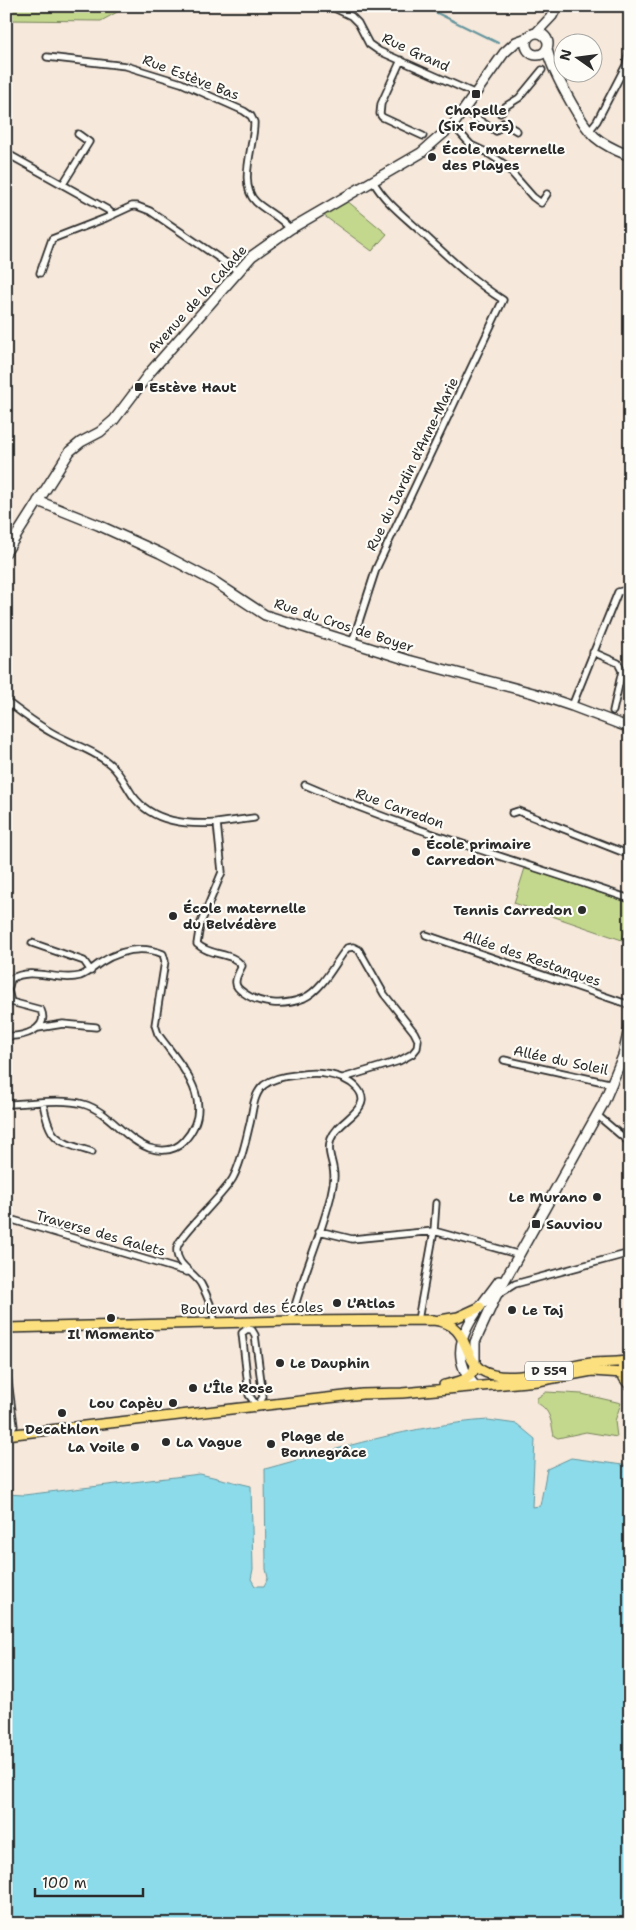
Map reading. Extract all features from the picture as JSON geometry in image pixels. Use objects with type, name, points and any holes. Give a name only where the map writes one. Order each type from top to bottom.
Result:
[{"type":"main road","name":"Boulevard des Écoles","points":[[6,1328],[215,1323],[247,1326],[291,1321],[440,1320],[466,1315],[480,1307]]},
{"type":"main road","points":[[402,1393],[460,1382],[474,1372],[476,1363],[470,1357],[462,1337],[454,1328],[440,1320]]},
{"type":"main road","points":[[628,1359],[623,1373],[626,1382],[630,1386]]},
{"type":"main road","name":"D 559","points":[[476,1363],[484,1371],[507,1376],[536,1374],[590,1363],[628,1359]]},
{"type":"main road","name":"D 559","points":[[476,1387],[538,1381],[592,1371],[623,1373]]},
{"type":"main road","points":[[7,1435],[362,1394],[476,1387]]},
{"type":"street","name":"Rue Grand","points":[[330,6],[351,16],[358,23],[369,44],[476,94]]},
{"type":"street","points":[[552,65],[539,55],[530,54],[526,48],[527,38],[536,33],[552,16],[558,6]]},
{"type":"street","points":[[552,16],[546,38],[552,65],[589,131],[606,145],[630,156]]},
{"type":"street","points":[[536,33],[546,38]]},
{"type":"street","name":"Avenue de la Calade","points":[[6,552],[70,451],[81,442],[100,432],[114,420],[151,371],[252,256],[290,229],[421,153],[453,125],[465,111],[504,53],[519,40],[527,38]]},
{"type":"street","points":[[589,131],[625,68],[630,44]]},
{"type":"street","points":[[513,46],[526,48]]},
{"type":"street","points":[[539,55],[547,49]]},
{"type":"street","name":"Rue Estève Bas","points":[[47,57],[126,66],[181,83],[244,111],[251,116],[254,122],[247,166],[249,188],[255,201],[284,221],[290,229]]},
{"type":"street","points":[[401,60],[381,104],[380,114],[382,117],[423,136]]},
{"type":"street","points":[[500,113],[506,106],[519,98],[542,70]]},
{"type":"street","points":[[465,111],[496,131],[503,123],[516,130]]},
{"type":"street","points":[[453,125],[471,145],[504,164],[540,203],[546,194]]},
{"type":"street","points":[[63,184],[89,142],[78,134]]},
{"type":"street","points":[[6,152],[108,210],[113,215]]},
{"type":"street","name":"Rue du Jardin d'Anne-Marie","points":[[352,642],[376,569],[503,300],[472,278],[408,220],[384,197],[373,181]]},
{"type":"street","points":[[40,273],[52,239],[132,206],[143,208],[238,271]]},
{"type":"street","name":"Rue du Cros de Boyer","points":[[38,501],[98,525],[160,554],[215,582],[265,615],[408,660],[513,687],[572,706],[630,728]]},
{"type":"street","points":[[572,706],[618,592],[630,589]]},
{"type":"street","points":[[593,652],[618,663],[622,671],[613,711]]},
{"type":"street","points":[[6,701],[42,727],[92,752],[111,765],[124,780],[134,797],[160,817],[183,824],[217,823],[254,818]]},
{"type":"street","name":"Rue Carredon","points":[[305,785],[342,801],[411,826],[630,899]]},
{"type":"street","points":[[512,814],[518,811],[630,855]]},
{"type":"street","points":[[217,823],[222,872],[200,925],[197,944],[204,950],[238,960],[242,966],[236,981],[238,989],[259,1002],[290,1002],[304,998],[313,992],[347,948],[353,947],[358,950],[384,994],[414,1032],[418,1040],[417,1048],[412,1054],[399,1061],[343,1078]]},
{"type":"street","name":"Allée des Restanques","points":[[426,935],[630,1005]]},
{"type":"street","points":[[32,943],[84,961],[91,971]]},
{"type":"street","points":[[6,1036],[30,1033],[42,1024],[44,1016],[40,1010],[11,1002],[8,990],[11,979],[18,975],[81,976],[91,971],[100,963],[130,950],[146,950],[163,954],[165,961],[155,1025],[158,1034],[193,1084],[198,1096],[198,1112],[190,1135],[179,1146],[164,1150],[138,1143],[96,1110],[82,1104],[67,1102],[6,1104]]},
{"type":"street","points":[[36,1028],[63,1024],[96,1027]]},
{"type":"street","points":[[476,1363],[475,1342],[496,1296],[613,1084],[626,1047],[630,1024]]},
{"type":"street","name":"Allée du Soleil","points":[[504,1060],[613,1084]]},
{"type":"street","points":[[215,1323],[200,1283],[179,1261],[176,1253],[177,1245],[181,1237],[218,1199],[233,1178],[248,1134],[254,1102],[260,1089],[265,1084],[282,1077],[316,1073],[343,1078],[354,1084],[362,1101],[360,1107],[339,1126],[331,1138],[328,1153],[334,1176],[331,1195],[299,1289],[291,1321]]},
{"type":"street","points":[[43,1103],[49,1129],[56,1138],[63,1143],[92,1152]]},
{"type":"street","points":[[597,1115],[630,1143]]},
{"type":"street","points":[[418,1320],[434,1231],[436,1203]]},
{"type":"street","name":"Traverse des Galets","points":[[6,1218],[190,1272]]},
{"type":"street","points":[[319,1231],[352,1239],[434,1231],[517,1254]]},
{"type":"street","points":[[476,1387],[468,1378],[460,1357],[462,1337],[480,1307],[525,1242]]},
{"type":"street","points":[[496,1296],[514,1284],[630,1253]]},
{"type":"street","points":[[509,1273],[514,1284]]},
{"type":"street","points":[[247,1326],[255,1335],[263,1396],[258,1406],[252,1401],[249,1390],[242,1333],[247,1326]]},
{"type":"street","points":[[6,1366],[14,1426],[7,1435]]},
{"type":"street","points":[[6,1413],[13,1418]]},
{"type":"green space","points":[[6,6],[128,6],[101,21],[6,20]]},
{"type":"green space","points":[[346,200],[387,234],[372,251],[323,215]]},
{"type":"green space","name":"Tennis Carredon","points":[[525,868],[630,903],[630,917],[622,940],[514,903]]},
{"type":"green space","points":[[546,1392],[582,1394],[621,1403],[615,1421],[617,1437],[586,1432],[558,1438],[554,1436],[548,1413],[537,1403],[537,1398]]},
{"type":"water","points":[[488,1420],[517,1424],[535,1439],[532,1507],[540,1506],[547,1469],[571,1458],[630,1466],[630,1924],[6,1924],[6,1494],[24,1495],[200,1474],[251,1486],[253,1569],[251,1579],[255,1586],[264,1586],[268,1578],[266,1569],[265,1469],[403,1432]]},
{"type":"waterway","points":[[411,6],[431,10],[498,43]]},
{"type":"place","name":"Chapelle (Six Fours)","points":[[476,94]]},
{"type":"place","name":"École maternelle des Playes","points":[[432,157]]},
{"type":"place","name":"Estève Haut","points":[[139,387]]},
{"type":"place","name":"École primaire Carredon","points":[[416,852]]},
{"type":"place","name":"Tennis Carredon","points":[[582,910]]},
{"type":"place","name":"École maternelle du Belvédère","points":[[173,916]]},
{"type":"place","name":"Le Murano","points":[[597,1197]]},
{"type":"place","name":"Sauviou","points":[[536,1224]]},
{"type":"place","name":"L'Atlas","points":[[337,1303]]},
{"type":"place","name":"Le Taj","points":[[512,1310]]},
{"type":"place","name":"Il Momento","points":[[111,1318]]},
{"type":"place","name":"Le Dauphin","points":[[280,1363]]},
{"type":"place","name":"L'Île Rose","points":[[193,1388]]},
{"type":"place","name":"Lou Capèu","points":[[173,1403]]},
{"type":"place","name":"Decathlon","points":[[62,1413]]},
{"type":"place","name":"La Vague","points":[[166,1442]]},
{"type":"place","name":"Plage de Bonnegrâce","points":[[271,1444]]},
{"type":"place","name":"La Voile","points":[[135,1447]]}]
